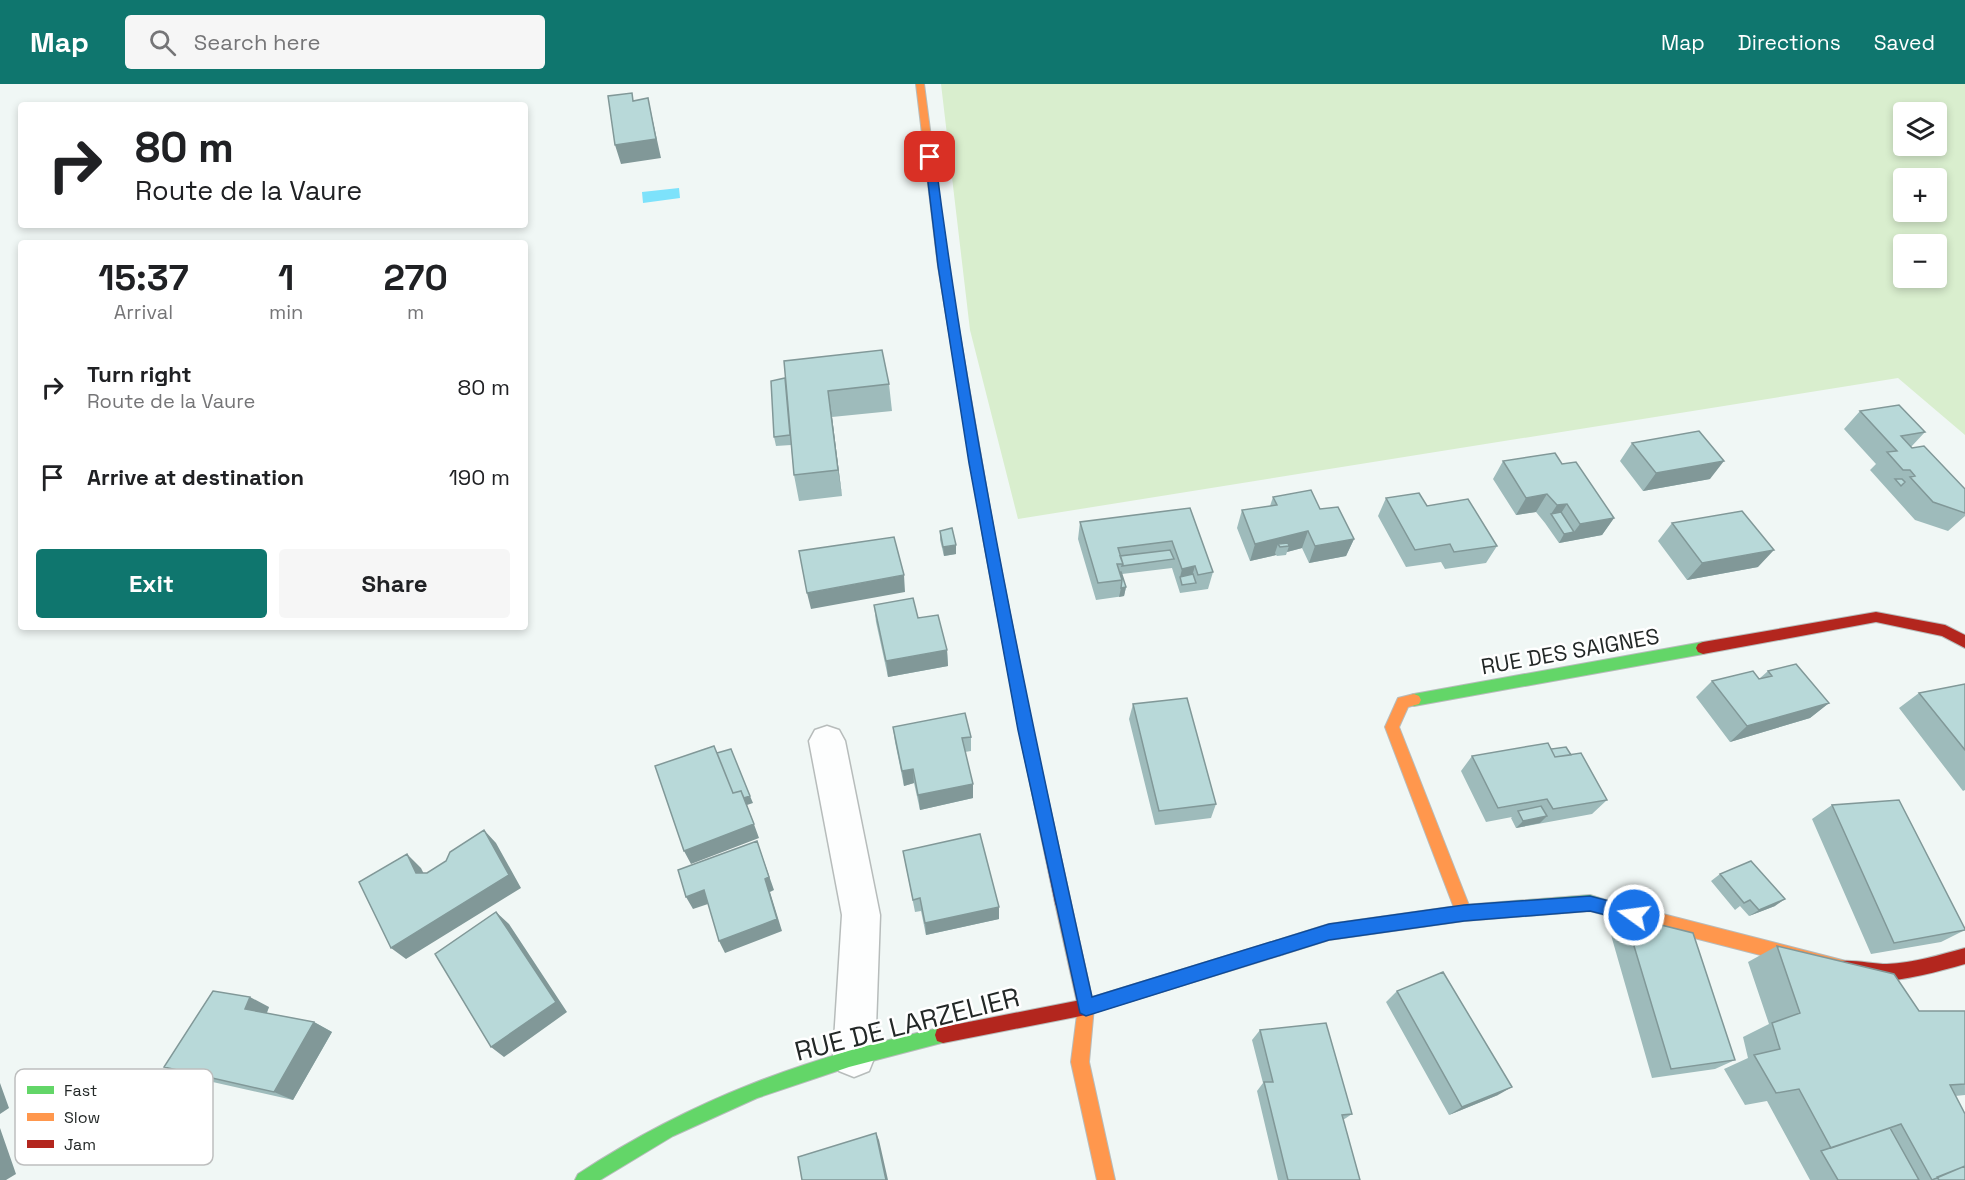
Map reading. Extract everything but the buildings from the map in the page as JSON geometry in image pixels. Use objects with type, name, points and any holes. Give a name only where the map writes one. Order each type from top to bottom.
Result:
[{"type":"street","points":[[920,84],[943,266],[975,463],[1026,730],[1086,1007],[1080,1062],[1106,1180]]},
{"type":"street","name":"RUE DES SAIGNES","points":[[1464,913],[1392,727],[1403,702],[1876,617],[1945,631],[1965,642]]},
{"type":"street","points":[[827,741],[861,915],[854,1056]]},
{"type":"street","name":"RUE DE LARZELIER","points":[[584,1180],[627,1150],[780,1080],[854,1056],[1086,1007],[1329,932],[1464,913],[1590,903],[1854,971],[1907,972],[1965,956]]},
{"type":"green space","points":[[941,84],[1965,84],[1965,435],[1898,378],[1018,519],[970,330]]},
{"type":"water","points":[[679,188],[680,198],[643,203],[642,192]]},
{"type":"traffic: fast","points":[[1414,700],[1703,648]]},
{"type":"traffic: fast","points":[[1278,948],[1329,932],[1464,913],[1590,903],[1616,910]]},
{"type":"traffic: fast","points":[[584,1180],[667,1130],[756,1089],[849,1058],[943,1035]]},
{"type":"traffic: slow","points":[[920,84],[943,266],[990,543]]},
{"type":"traffic: slow","points":[[1414,700],[1403,702],[1392,727],[1464,913]]},
{"type":"traffic: slow","points":[[1063,903],[1086,1007],[1080,1062],[1106,1180]]},
{"type":"traffic: slow","points":[[1616,910],[1842,968]]},
{"type":"traffic: jam","points":[[990,543],[1026,730],[1063,903]]},
{"type":"traffic: jam","points":[[1703,648],[1876,617],[1945,631],[1965,642]]},
{"type":"traffic: jam","points":[[943,1035],[1086,1007],[1278,948]]},
{"type":"traffic: jam","points":[[1842,968],[1889,972],[1919,968],[1965,956]]},
{"type":"route","points":[[930,157],[943,266],[975,463],[1026,730],[1086,1007],[1329,932],[1464,913],[1590,903],[1634,915]]}]
